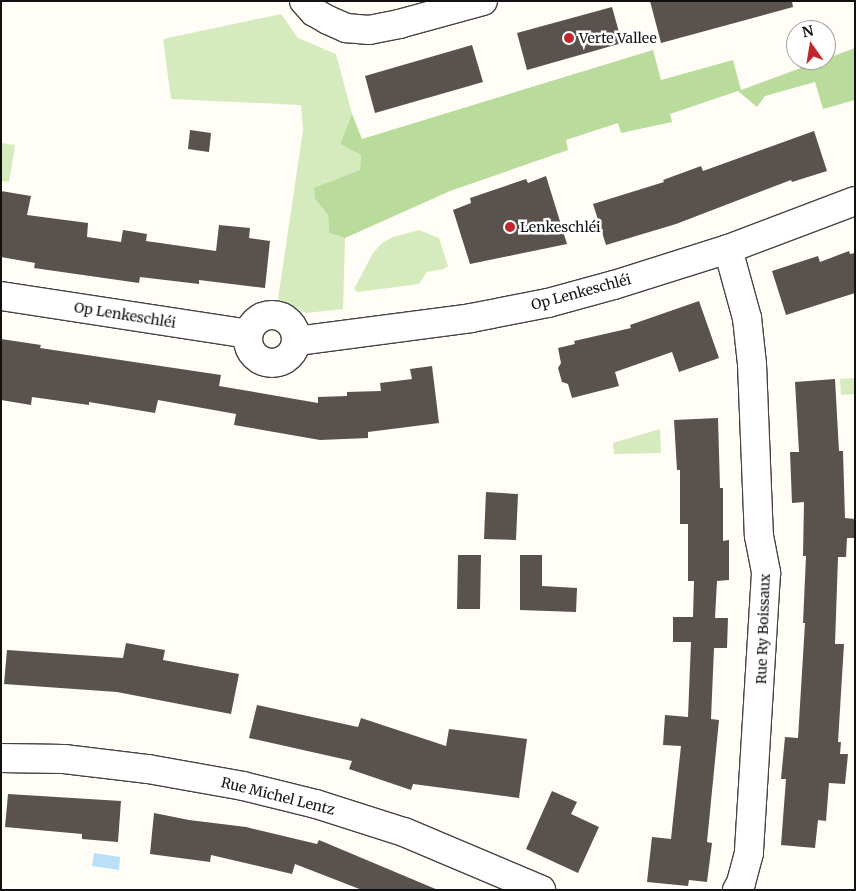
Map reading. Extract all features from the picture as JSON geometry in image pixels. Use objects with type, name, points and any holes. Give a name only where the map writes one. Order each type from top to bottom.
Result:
[{"type":"street","points":[[304,1],[314,12],[328,20],[346,28],[369,30],[399,24],[483,1]]},
{"type":"street","name":"Op Lenkeschléi","points":[[297,341],[471,318],[548,303],[614,285],[728,249],[855,201]]},
{"type":"street","name":"Rue Ry Boissaux","points":[[728,249],[747,318],[752,364],[758,536],[766,573],[762,678],[749,853],[741,883],[737,890]]},
{"type":"street","name":"Op Lenkeschléi","points":[[1,296],[248,334]]},
{"type":"street","points":[[277,315],[290,321],[296,333],[297,341],[291,355],[285,360],[269,363],[255,356],[248,342],[248,334],[251,327],[262,317],[277,315]]},
{"type":"street","name":"Rue Michel Lentz","points":[[1,758],[64,759],[148,769],[252,788],[316,804],[404,832],[541,890]]},
{"type":"green space","points":[[281,14],[298,38],[336,54],[352,114],[340,144],[361,155],[360,171],[315,199],[328,215],[329,233],[345,238],[343,309],[306,313],[278,299],[303,130],[301,105],[171,99],[163,39]]},
{"type":"green space","points":[[855,48],[855,100],[823,109],[815,82],[765,96],[757,107],[738,91],[670,114],[672,122],[621,133],[618,123],[566,140],[568,150],[450,191],[345,238],[329,233],[328,215],[315,199],[314,188],[360,170],[361,155],[340,144],[352,114],[362,139],[653,50],[661,80],[733,60],[741,90],[795,70],[836,70],[836,55]]},
{"type":"green space","points":[[1,143],[15,145],[9,182],[1,181]]},
{"type":"green space","points":[[419,230],[439,238],[448,266],[444,269],[427,272],[419,284],[358,292],[354,289],[373,253],[382,243],[393,237]]},
{"type":"green space","points":[[855,378],[855,394],[841,395],[840,379]]},
{"type":"green space","points":[[660,429],[661,453],[614,454],[613,443]]},
{"type":"water","points":[[94,853],[120,857],[119,870],[92,866]]},
{"type":"building","points":[[650,1],[792,1],[793,7],[661,43]]},
{"type":"building","name":"Verte Vallee","points":[[612,7],[622,43],[527,70],[517,33]]},
{"type":"building","points":[[472,45],[483,82],[375,113],[365,76]]},
{"type":"building","points":[[190,130],[211,133],[209,152],[188,149]]},
{"type":"building","points":[[814,131],[827,171],[792,182],[791,180],[676,224],[606,245],[593,204],[664,182],[663,180],[701,166],[703,171]]},
{"type":"building","name":"Lenkeschléi","points":[[546,176],[567,244],[470,264],[453,210],[471,203],[470,198],[526,179],[528,183]]},
{"type":"building","points":[[1,191],[31,196],[27,215],[88,223],[87,237],[121,242],[123,230],[147,234],[146,241],[216,251],[219,225],[250,228],[249,238],[270,241],[265,288],[199,280],[199,284],[140,277],[139,283],[34,268],[35,263],[1,257]]},
{"type":"building","points":[[849,251],[850,254],[855,253],[855,293],[786,315],[772,271],[818,256],[820,262]]},
{"type":"building","points":[[699,301],[719,358],[679,372],[672,352],[615,372],[619,386],[572,398],[568,384],[562,382],[558,368],[561,363],[558,348],[575,344],[574,341],[631,328],[630,325]]},
{"type":"building","points":[[1,339],[41,345],[40,348],[221,375],[219,386],[318,403],[318,397],[347,396],[347,392],[381,391],[380,383],[412,379],[410,369],[432,366],[439,423],[368,432],[368,438],[320,440],[234,425],[236,414],[158,400],[155,413],[89,402],[89,405],[32,397],[31,405],[1,400]]},
{"type":"building","points":[[835,379],[839,451],[843,451],[845,518],[855,519],[855,538],[847,538],[846,557],[838,557],[835,644],[844,644],[838,742],[841,742],[840,754],[848,754],[845,784],[829,783],[826,821],[818,820],[815,848],[781,845],[786,779],[781,779],[785,737],[798,738],[805,623],[803,623],[806,556],[803,556],[804,502],[792,503],[790,452],[799,452],[795,382]]},
{"type":"building","points":[[718,418],[720,488],[723,488],[723,541],[729,540],[729,580],[717,581],[715,618],[728,618],[727,648],[714,648],[711,719],[719,720],[707,842],[712,843],[707,882],[689,880],[688,886],[647,882],[652,837],[671,839],[681,746],[663,745],[665,715],[688,717],[691,642],[673,642],[673,617],[693,617],[694,581],[688,581],[688,524],[680,524],[680,470],[677,470],[674,420]]},
{"type":"building","points":[[486,492],[518,494],[516,540],[484,539]]},
{"type":"building","points":[[458,555],[481,555],[480,609],[457,609]]},
{"type":"building","points":[[520,555],[542,555],[542,586],[577,588],[576,612],[520,610]]},
{"type":"building","points":[[126,643],[165,650],[163,660],[239,674],[231,714],[117,692],[4,684],[7,650],[123,658]]},
{"type":"building","points":[[257,705],[358,727],[361,718],[446,746],[449,729],[527,739],[519,798],[413,784],[411,790],[349,769],[352,761],[249,738]]},
{"type":"building","points":[[552,791],[577,802],[571,814],[599,827],[578,873],[526,849]]},
{"type":"building","points":[[8,794],[121,801],[118,842],[82,839],[82,834],[5,827]]},
{"type":"building","points":[[154,813],[189,820],[246,827],[317,844],[319,840],[438,890],[362,890],[295,864],[292,874],[211,855],[210,862],[150,854]]},
{"type":"place","name":"Verte Vallee","points":[[569,38]]},
{"type":"place","name":"Lenkeschléi","points":[[510,227]]}]
